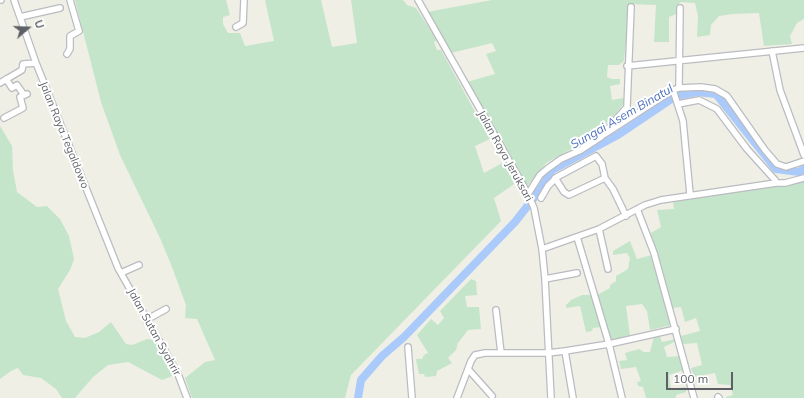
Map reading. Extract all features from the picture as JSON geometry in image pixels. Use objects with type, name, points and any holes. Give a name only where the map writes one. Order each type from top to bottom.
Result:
[{"type":"street","name":"Jalan Raya Tegaldowo","points":[[14,0],[36,63],[120,271]]},
{"type":"street","points":[[67,54],[70,49],[70,36],[79,31],[70,0]]},
{"type":"street","points":[[236,28],[243,23],[244,0]]},
{"type":"street","name":"Jalan Raya Jeruksari","points":[[418,0],[534,208],[542,249],[545,279],[551,398]]},
{"type":"street","points":[[601,137],[627,108],[627,66],[631,7]]},
{"type":"street","points":[[20,17],[60,8]]},
{"type":"street","points":[[680,8],[679,62],[675,90],[683,121],[690,194]]},
{"type":"street","points":[[627,66],[679,62],[804,48]]},
{"type":"street","points":[[772,51],[780,90],[804,155]]},
{"type":"street","points":[[0,83],[22,70],[23,64],[36,63]]},
{"type":"street","points":[[4,118],[23,108],[20,97],[25,94],[18,86],[12,88],[6,79]]},
{"type":"street","points":[[528,195],[540,176],[547,169],[561,159],[581,150],[675,90],[701,87],[715,89],[727,96],[765,150],[777,164],[786,167],[804,161]]},
{"type":"street","points":[[678,104],[699,100],[717,109],[747,149],[776,183]]},
{"type":"street","points":[[541,198],[555,178],[596,156],[602,164],[605,178],[613,189],[626,216]]},
{"type":"street","points":[[555,178],[564,192],[569,195],[605,178]]},
{"type":"street","points":[[542,249],[599,229],[626,216],[636,209],[661,200],[690,194],[785,183],[804,178]]},
{"type":"street","points":[[636,209],[654,253],[694,398]]},
{"type":"street","points":[[599,229],[608,269]]},
{"type":"street","points":[[577,237],[609,344],[622,398]]},
{"type":"street","points":[[120,271],[139,265]]},
{"type":"street","name":"Jalan Sutan Syahrir","points":[[120,271],[146,320],[178,374],[187,398]]},
{"type":"street","points":[[545,279],[576,273]]},
{"type":"street","points":[[146,320],[166,309]]},
{"type":"street","points":[[496,310],[501,353]]},
{"type":"street","points":[[456,398],[471,361],[476,355],[485,353],[548,353],[564,351],[609,344],[676,329]]},
{"type":"street","points":[[408,347],[412,398]]},
{"type":"street","points":[[564,351],[573,398]]},
{"type":"street","points":[[468,369],[492,396]]},
{"type":"green space","points":[[75,0],[226,0],[230,15],[223,17],[223,24],[228,33],[240,33],[245,46],[274,41],[265,0],[321,0],[332,47],[357,43],[351,0],[403,0],[407,5],[416,8],[437,40],[434,42],[437,50],[441,50],[490,139],[475,146],[484,173],[506,161],[517,182],[494,198],[501,221],[351,375],[345,398],[192,398],[185,378],[205,362],[215,360],[197,319],[185,318],[186,305],[172,267],[160,238],[120,155],[101,102]]},
{"type":"green space","points":[[492,0],[804,0],[804,19],[797,23],[790,36],[792,44],[764,46],[759,13],[719,16],[711,25],[710,35],[697,37],[698,16],[695,3],[681,2],[676,6],[676,14],[669,17],[669,42],[654,42],[656,5],[630,4],[624,61],[619,65],[608,65],[607,77],[612,79],[620,79],[620,84],[610,86],[612,100],[623,98],[624,103],[616,114],[594,136],[546,163],[528,185],[523,181],[467,82],[495,74],[486,54],[496,51],[492,43],[451,53],[427,12]]},
{"type":"green space","points":[[0,126],[12,146],[13,170],[17,192],[37,207],[47,206],[60,219],[69,236],[74,259],[70,270],[58,289],[66,321],[75,337],[85,338],[99,332],[111,322],[126,344],[132,345],[147,339],[154,340],[175,375],[162,380],[128,362],[108,365],[93,377],[75,398],[62,398],[56,389],[41,378],[23,375],[18,368],[0,379]]},
{"type":"green space","points":[[804,181],[804,398],[726,398],[733,395],[730,385],[718,384],[715,373],[694,377],[691,368],[702,365],[697,343],[683,344],[681,336],[700,331],[696,318],[685,322],[681,307],[672,308],[651,233],[661,227],[657,210],[674,209],[673,199],[743,189],[780,186]]},
{"type":"green space","points":[[630,241],[637,259],[652,255],[672,325],[650,330],[647,311],[642,304],[626,306],[630,336],[610,340],[597,295],[610,288],[610,285],[616,281],[616,276],[628,269],[630,258],[627,253],[613,255],[613,251]]},
{"type":"green space","points":[[471,279],[476,281],[477,295],[465,296],[467,307],[479,307],[481,329],[468,330],[458,343],[456,350],[448,358],[452,363],[437,371],[436,376],[425,377],[424,374],[419,374],[416,359],[422,359],[424,355],[428,353],[417,335],[431,319],[438,325],[444,318],[440,311]]},
{"type":"green space","points":[[582,295],[592,295],[602,327],[593,328],[592,331],[586,332],[580,306],[566,308],[566,305],[571,300]]},
{"type":"green space","points":[[654,336],[660,336],[662,342],[676,339],[676,341],[664,347],[667,357],[681,356],[684,370],[669,375],[671,389],[686,387],[686,392],[676,395],[676,398],[646,398],[643,387],[638,386],[637,382],[641,381],[636,367],[621,369],[619,361],[627,360],[625,353],[639,349],[644,352],[650,352]]},
{"type":"waterway","name":"Sungai Asem Binatul","points":[[358,398],[361,380],[382,356],[404,337],[515,222],[540,190],[552,170],[618,135],[676,96],[697,92],[716,94],[776,169],[799,172],[804,169]]}]
